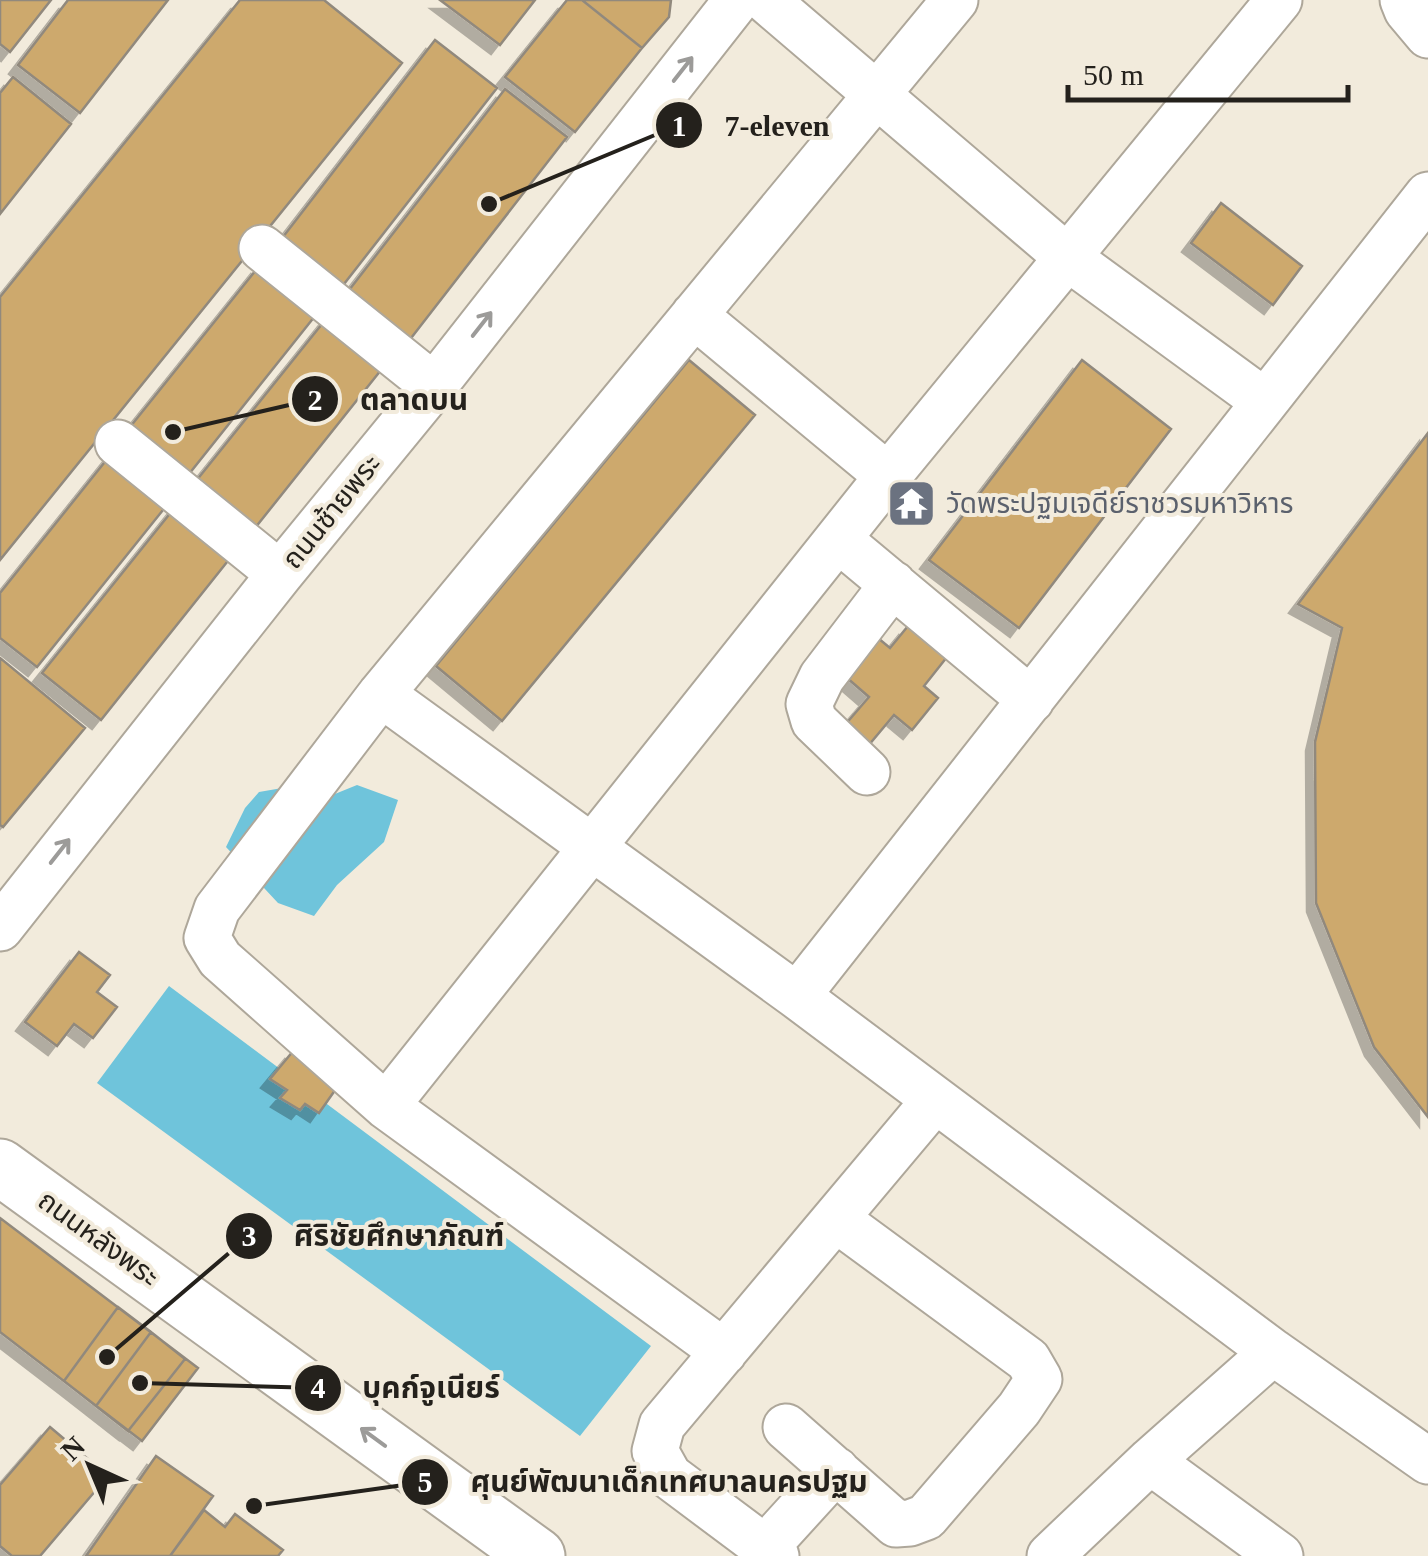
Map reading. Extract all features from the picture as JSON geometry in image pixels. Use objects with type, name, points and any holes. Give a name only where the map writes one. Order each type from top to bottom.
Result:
[{"type":"main road","name":"ถนนหลังพระ","points":[[0,1167],[537,1556]]},
{"type":"street","name":"ถนนซ้ายพระ","points":[[0,928],[434,386],[736,0]]},
{"type":"street","points":[[766,0],[1067,257],[1264,401]]},
{"type":"street","points":[[724,1352],[386,1106],[220,959],[206,938],[217,909],[381,694],[955,0]]},
{"type":"street","points":[[386,1106],[888,476],[1279,0]]},
{"type":"street","points":[[1403,0],[1428,35]]},
{"type":"street","points":[[797,996],[1428,196]]},
{"type":"street","points":[[262,248],[434,386]]},
{"type":"street","points":[[694,316],[888,476]]},
{"type":"street","points":[[118,443],[280,574]]},
{"type":"street","points":[[838,539],[1031,700]]},
{"type":"street","points":[[868,772],[814,722],[809,704],[822,677],[893,584]]},
{"type":"street","points":[[381,694],[797,996],[1273,1352],[1428,1461]]},
{"type":"street","points":[[836,1470],[770,1552],[669,1476],[655,1451],[662,1425],[935,1100]]},
{"type":"street","points":[[786,1427],[896,1524],[910,1523],[926,1517],[1019,1409],[1039,1379],[1028,1360],[836,1219]]},
{"type":"street","points":[[1050,1556],[1273,1352]]},
{"type":"street","points":[[1150,1461],[1280,1556]]},
{"type":"water","points":[[357,785],[398,800],[384,842],[337,885],[314,916],[278,903],[226,847],[245,808],[259,792],[288,787],[325,798]]},
{"type":"water","points":[[169,986],[651,1346],[580,1436],[97,1083]]},
{"type":"building","points":[[0,0],[51,0],[10,52],[0,44]]},
{"type":"building","points":[[68,0],[168,0],[80,113],[18,65]]},
{"type":"building","points":[[240,0],[324,0],[402,63],[0,560],[0,297]]},
{"type":"building","points":[[440,0],[535,0],[500,45]]},
{"type":"building","points":[[567,0],[582,0],[642,48],[575,132],[505,77]]},
{"type":"building","points":[[582,0],[671,0],[669,17],[642,48]]},
{"type":"building","points":[[435,40],[497,88],[337,293],[276,246]]},
{"type":"building","points":[[13,77],[71,124],[0,214],[0,93]]},
{"type":"building","points":[[505,89],[567,137],[408,342],[346,294]]},
{"type":"building","points":[[1221,203],[1302,266],[1273,305],[1191,243]]},
{"type":"building","points":[[260,265],[319,311],[185,479],[126,432]]},
{"type":"building","points":[[330,314],[389,360],[255,528],[196,481]]},
{"type":"building","points":[[689,360],[755,415],[502,721],[436,666]]},
{"type":"building","points":[[1082,360],[1171,429],[1019,628],[929,560]]},
{"type":"building","points":[[1428,433],[1428,1117],[1374,1047],[1316,903],[1315,742],[1342,628],[1298,604]]},
{"type":"building","points":[[112,453],[171,500],[37,667],[0,638],[0,593]]},
{"type":"building","points":[[176,506],[235,552],[101,720],[42,673]]},
{"type":"building","points":[[908,626],[947,657],[924,686],[938,698],[912,730],[894,715],[868,746],[844,726],[869,697],[846,677],[878,638],[890,648]]},
{"type":"building","points":[[0,658],[85,728],[3,827],[0,825]]},
{"type":"building","points":[[79,952],[110,975],[97,992],[117,1007],[93,1038],[74,1024],[57,1046],[25,1022]]},
{"type":"building","points":[[294,1050],[338,1086],[319,1113],[305,1104],[300,1110],[280,1098],[287,1090],[270,1079]]},
{"type":"building","points":[[0,1218],[198,1368],[142,1441],[0,1332]]},
{"type":"building","points":[[118,1307],[151,1332],[96,1406],[64,1381]]},
{"type":"building","points":[[151,1332],[185,1359],[128,1431],[96,1406]]},
{"type":"building","points":[[50,1427],[108,1476],[40,1556],[12,1556],[0,1546],[0,1485]]},
{"type":"building","points":[[156,1456],[213,1496],[170,1556],[86,1556]]},
{"type":"building","points":[[204,1510],[225,1527],[235,1514],[283,1550],[278,1556],[170,1556]]},
{"type":"place","name":"7-eleven","points":[[489,204]]},
{"type":"place","name":"ตลาดบน","points":[[173,432]]},
{"type":"place","name":"วัดพระปฐมเจดีย์ราชวรมหาวิหาร","points":[[911,503]]},
{"type":"place","name":"ศิริชัยศึกษาภัณฑ์","points":[[107,1357]]},
{"type":"place","name":"บุคก์จูเนียร์","points":[[140,1383]]},
{"type":"place","name":"ศุนย์พัฒนาเด็กเทศบาลนครปฐม","points":[[254,1506]]}]
